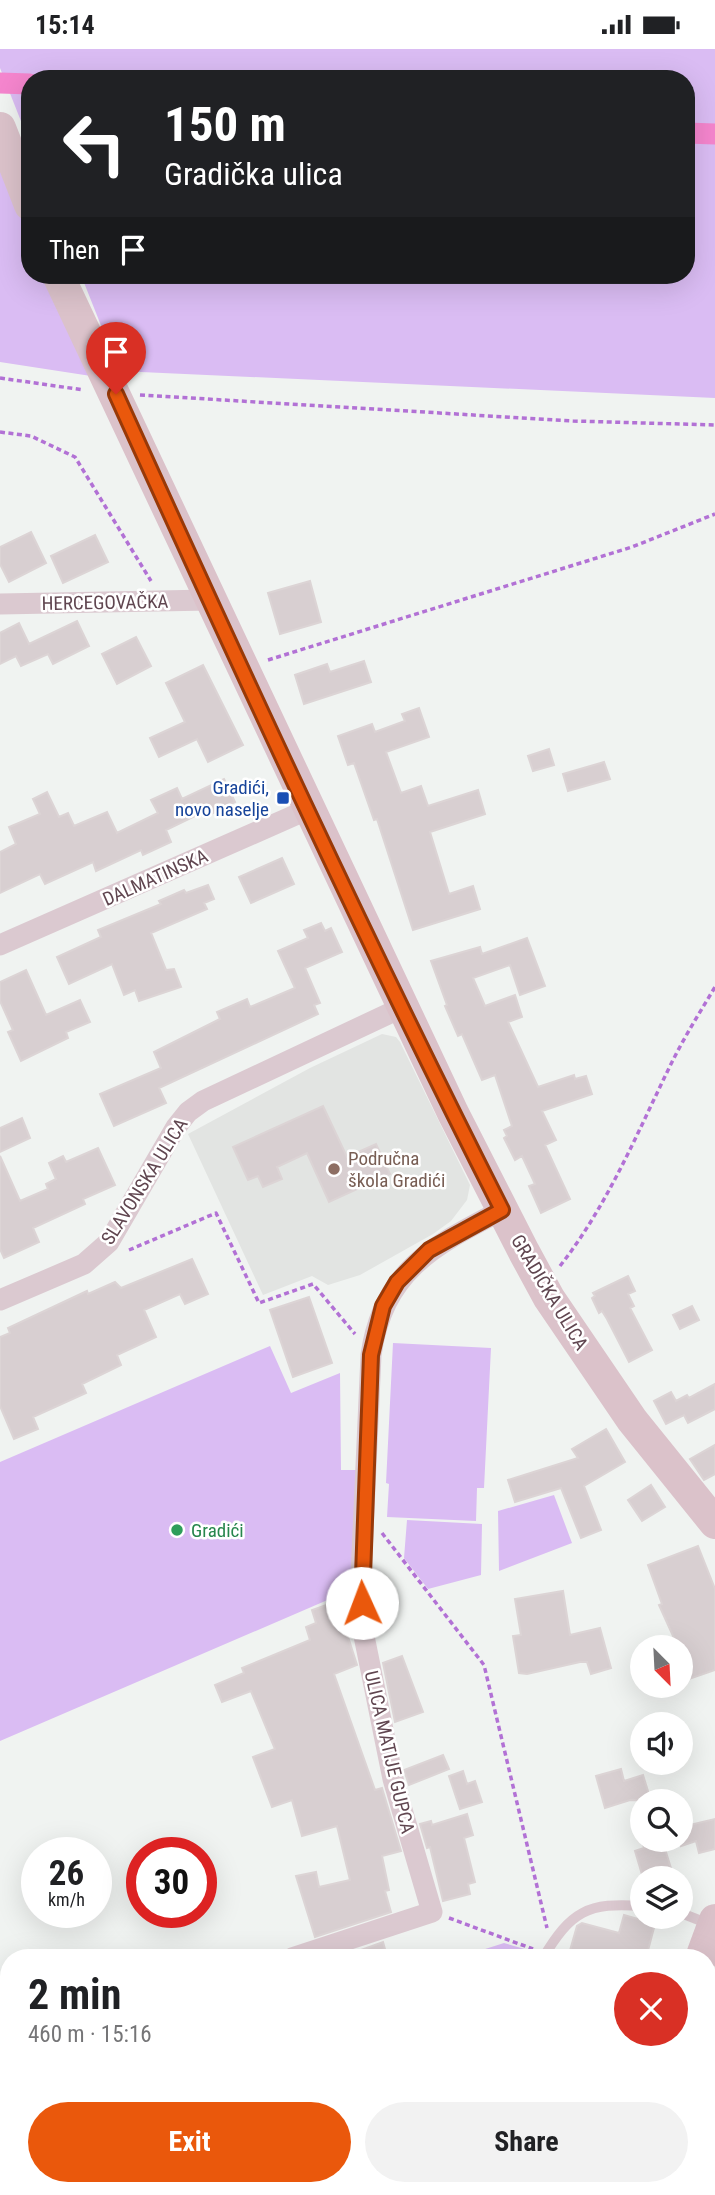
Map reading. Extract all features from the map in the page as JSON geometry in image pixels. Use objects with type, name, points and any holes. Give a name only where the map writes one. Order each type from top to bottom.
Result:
[{"type":"street","points":[[0,128],[21,182]]},
{"type":"street","name":"GRADIČKA ULICA","points":[[62,284],[242,668],[502,1210],[543,1286],[632,1420],[715,1523]]},
{"type":"street","name":"HERCEGOVAČKA","points":[[0,604],[210,600]]},
{"type":"street","name":"DALMATINSKA","points":[[0,945],[309,809]]},
{"type":"street","name":"SLAVONSKA ULICA","points":[[0,1300],[84,1264],[109,1242],[188,1111],[203,1101],[403,1007]]},
{"type":"street","name":"ULICA MATIJE GUPCA","points":[[432,1912],[393,1779],[363,1631],[361,1576],[371,1355],[379,1318],[397,1282],[429,1250],[502,1210]]},
{"type":"street","points":[[319,1949],[432,1912]]},
{"type":"street","points":[[704,1949],[714,1923]]},
{"type":"lane","points":[[550,1949],[581,1911],[599,1905],[630,1906]]},
{"type":"lane","points":[[693,1917],[714,1923]]},
{"type":"path","points":[[0,378],[116,394],[559,420],[715,425]]},
{"type":"path","points":[[0,432],[31,436],[75,457],[163,601]]},
{"type":"path","points":[[242,668],[632,547],[715,514]]},
{"type":"path","points":[[543,1286],[580,1241],[615,1179],[681,1044],[715,987]]},
{"type":"path","points":[[124,1252],[216,1213],[259,1303],[313,1284],[371,1355]]},
{"type":"path","points":[[364,1505],[484,1665],[546,1949]]},
{"type":"path","points":[[432,1912],[441,1910],[459,1922],[536,1949]]},
{"type":"shaded area","points":[[0,49],[715,49],[715,398],[119,371],[85,284],[695,284],[695,70],[21,70],[21,121],[0,68]]},
{"type":"shaded area","points":[[0,147],[21,200],[21,284],[55,284],[91,376],[0,362]]},
{"type":"shaded area","name":"Područna škola Gradići","points":[[382,1034],[396,1037],[400,1042],[470,1185],[467,1200],[451,1221],[433,1234],[360,1275],[328,1285],[312,1276],[263,1295],[188,1134],[310,1068]]},
{"type":"shaded area","points":[[393,1343],[491,1348],[484,1488],[477,1488],[476,1521],[387,1517],[389,1484],[386,1483]]},
{"type":"shaded area","name":"Gradići","points":[[270,1346],[291,1393],[340,1373],[341,1470],[356,1470],[353,1589],[0,1741],[0,1462]]},
{"type":"shaded area","points":[[554,1495],[572,1543],[499,1571],[498,1511]]},
{"type":"shaded area","points":[[407,1520],[482,1524],[481,1575],[428,1589],[404,1558]]},
{"type":"shaded area","points":[[504,1943],[525,1949],[485,1949]]},
{"type":"building","points":[[31,532],[46,563],[9,582],[0,564],[0,547]]},
{"type":"building","points":[[95,535],[108,562],[63,583],[51,556]]},
{"type":"building","points":[[310,581],[321,622],[280,634],[268,593]]},
{"type":"building","points":[[77,621],[89,646],[53,664],[48,654],[21,666],[16,656],[0,664],[0,633],[19,623],[29,644]]},
{"type":"building","points":[[136,637],[151,666],[117,684],[102,654]]},
{"type":"building","points":[[364,661],[371,682],[304,704],[295,675],[327,664],[330,672]]},
{"type":"building","points":[[203,665],[243,745],[208,762],[197,739],[159,757],[150,738],[185,722],[166,683]]},
{"type":"building","points":[[419,708],[429,737],[386,752],[401,793],[421,786],[428,806],[478,790],[485,814],[430,832],[449,894],[473,886],[480,909],[413,930],[377,819],[374,820],[354,763],[348,765],[338,736],[372,724],[375,732],[405,721],[402,714]]},
{"type":"building","points":[[549,749],[554,765],[533,771],[528,756]]},
{"type":"building","points":[[604,762],[610,779],[568,791],[563,774]]},
{"type":"building","points":[[224,779],[235,802],[205,817],[203,812],[166,830],[171,842],[143,855],[141,850],[96,871],[93,862],[45,884],[40,874],[0,893],[0,852],[16,844],[9,827],[40,814],[33,799],[47,792],[59,817],[68,813],[74,826],[107,812],[117,833],[158,813],[151,800],[177,788],[182,799]]},
{"type":"building","points":[[282,858],[294,884],[251,903],[239,877]]},
{"type":"building","points":[[208,885],[214,899],[204,903],[207,909],[151,933],[166,970],[174,969],[181,987],[139,1001],[135,990],[124,995],[112,964],[69,984],[57,957],[101,937],[98,930],[161,904],[159,901],[184,890],[186,893]]},
{"type":"building","points":[[321,923],[325,931],[331,928],[342,952],[305,968],[320,1003],[314,1005],[318,1014],[159,1088],[166,1103],[114,1126],[100,1094],[161,1068],[154,1052],[220,1019],[217,1012],[247,999],[250,1007],[295,988],[278,951],[308,938],[304,930]]},
{"type":"building","points":[[527,938],[545,986],[520,995],[510,965],[473,978],[485,1006],[515,995],[522,1017],[508,1022],[538,1087],[574,1075],[575,1079],[586,1076],[592,1094],[542,1111],[556,1140],[545,1145],[570,1199],[541,1213],[529,1186],[535,1184],[522,1156],[515,1160],[504,1138],[507,1136],[504,1130],[512,1126],[495,1075],[482,1080],[462,1034],[458,1036],[445,1006],[447,1005],[431,961],[480,947],[482,954]]},
{"type":"building","points":[[26,970],[46,1015],[80,1000],[90,1022],[66,1032],[68,1038],[21,1061],[8,1032],[13,1030],[0,1001],[0,982]]},
{"type":"building","points":[[323,1106],[347,1157],[376,1144],[390,1174],[329,1202],[307,1153],[277,1167],[282,1179],[263,1187],[258,1176],[248,1180],[233,1147]]},
{"type":"building","points":[[22,1118],[30,1138],[0,1152],[0,1128]]},
{"type":"building","points":[[98,1148],[115,1185],[83,1199],[85,1204],[33,1228],[39,1242],[4,1258],[0,1249],[0,1156],[20,1201],[48,1189],[46,1184],[56,1179],[49,1163],[63,1156],[66,1162]]},
{"type":"building","points":[[192,1259],[208,1294],[185,1304],[180,1294],[144,1310],[156,1337],[117,1355],[121,1365],[82,1384],[86,1393],[33,1417],[38,1429],[14,1439],[0,1406],[0,1337],[10,1333],[8,1328],[87,1291],[88,1294],[115,1282],[121,1288]]},
{"type":"building","points":[[628,1276],[635,1291],[628,1294],[634,1306],[630,1308],[652,1350],[629,1362],[607,1319],[602,1311],[599,1313],[592,1298],[595,1296],[593,1293]]},
{"type":"building","points":[[309,1297],[332,1363],[293,1377],[270,1310]]},
{"type":"building","points":[[692,1306],[699,1320],[680,1329],[673,1315]]},
{"type":"building","points":[[715,1384],[715,1409],[688,1423],[684,1415],[666,1424],[654,1401],[671,1392],[676,1401],[687,1395],[689,1398]]},
{"type":"building","points":[[606,1429],[625,1462],[584,1486],[601,1530],[581,1538],[561,1488],[515,1502],[508,1480],[578,1458],[572,1449]]},
{"type":"building","points":[[715,1445],[715,1474],[704,1480],[690,1459]]},
{"type":"building","points":[[651,1485],[665,1507],[642,1521],[628,1500]]},
{"type":"building","points":[[698,1546],[715,1589],[715,1670],[693,1678],[693,1635],[673,1635],[659,1605],[662,1604],[648,1565]]},
{"type":"building","points":[[563,1591],[570,1635],[600,1628],[611,1668],[591,1674],[587,1662],[580,1662],[527,1674],[519,1673],[513,1636],[521,1635],[515,1599]]},
{"type":"building","points":[[329,1604],[333,1617],[341,1615],[357,1665],[334,1674],[375,1790],[382,1788],[401,1851],[382,1856],[389,1890],[385,1891],[391,1912],[315,1937],[296,1876],[316,1872],[319,1887],[350,1880],[337,1826],[302,1836],[292,1800],[272,1807],[253,1757],[275,1749],[251,1691],[222,1702],[215,1685],[244,1673],[242,1668],[310,1640],[306,1627],[316,1623],[312,1610]]},
{"type":"building","points":[[402,1656],[423,1712],[395,1722],[383,1663]]},
{"type":"building","points":[[443,1755],[449,1769],[409,1785],[404,1770]]},
{"type":"building","points":[[621,1769],[624,1781],[643,1775],[647,1789],[630,1789],[630,1800],[605,1808],[596,1776]]},
{"type":"building","points":[[463,1771],[467,1784],[475,1781],[482,1802],[460,1809],[449,1776]]},
{"type":"building","points":[[467,1814],[473,1835],[464,1838],[475,1882],[468,1884],[470,1894],[443,1901],[430,1847],[427,1848],[420,1824],[431,1821],[432,1825]]},
{"type":"building","points":[[715,1819],[715,1849],[699,1853],[696,1841],[693,1842],[693,1824]]},
{"type":"building","points":[[635,1852],[666,1852],[670,1866],[639,1866]]},
{"type":"building","points":[[624,1915],[630,1917],[630,1929],[654,1929],[648,1949],[570,1949],[577,1926],[582,1923],[619,1933]]},
{"type":"building","points":[[383,1942],[385,1949],[364,1949]]},
{"type":"waterway","points":[[0,83],[21,84]]},
{"type":"waterway","points":[[695,133],[715,134]]},
{"type":"place","name":"Gradići, novo naselje","points":[[283,798]]},
{"type":"place","name":"Područna škola Gradići","points":[[334,1169]]},
{"type":"place","name":"Gradići","points":[[177,1530]]},
{"type":"route","points":[[116,394],[275,739],[502,1210],[429,1250],[397,1282],[383,1306],[375,1329],[371,1355],[362,1603]]}]
